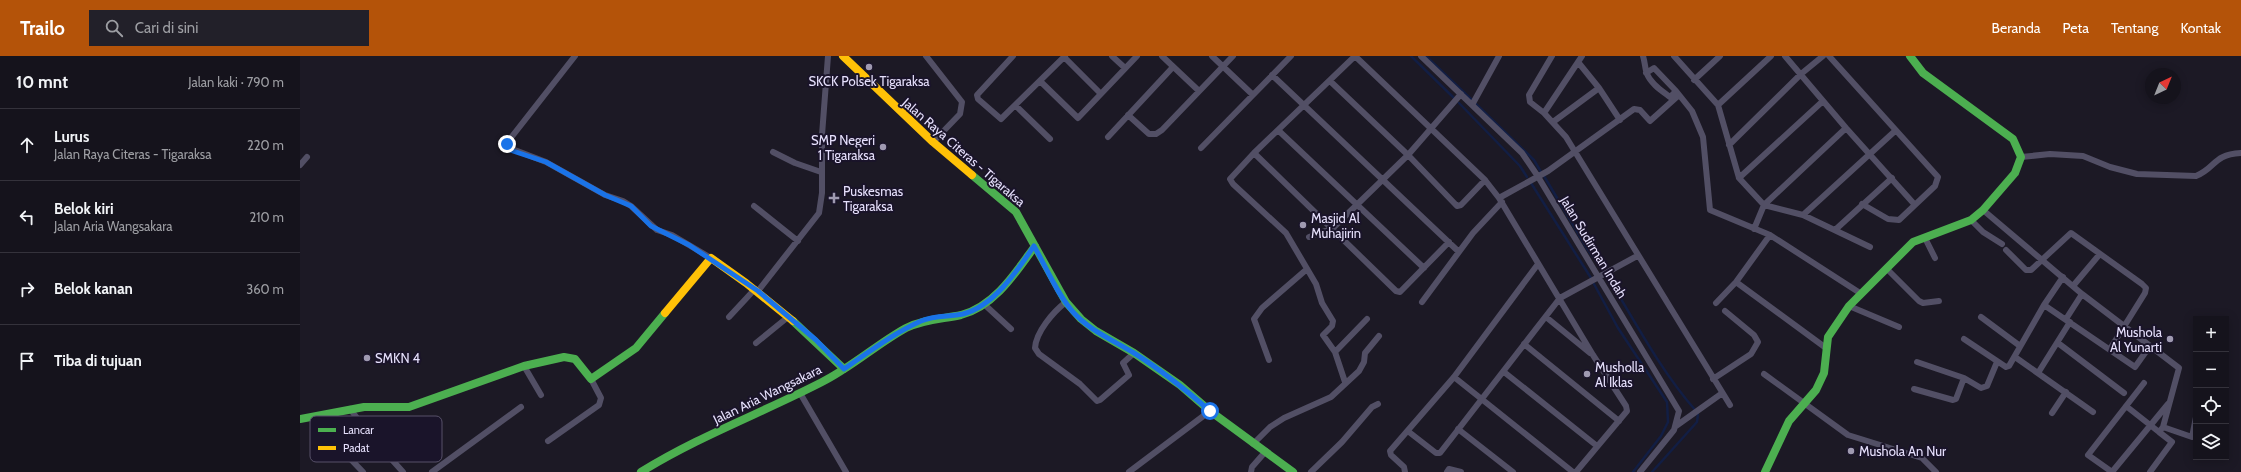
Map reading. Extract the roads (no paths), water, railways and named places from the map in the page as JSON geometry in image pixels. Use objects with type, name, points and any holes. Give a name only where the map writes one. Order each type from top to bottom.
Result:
[{"type":"street","points":[[575,56],[510,139],[507,147],[546,162],[605,195],[623,201],[631,206],[657,230],[672,235],[711,258],[756,290],[816,340],[844,369]]},
{"type":"street","points":[[729,317],[756,290],[798,241],[819,213],[822,193],[821,172],[828,56]]},
{"type":"street","name":"Jalan Raya Citeras - Tigaraksa","points":[[843,56],[933,142],[1008,203],[1021,218],[1034,246],[1066,302],[1081,319],[1096,331],[1134,353],[1180,385],[1210,411],[1293,472]]},
{"type":"street","points":[[926,56],[962,102],[960,114],[933,142]]},
{"type":"street","points":[[1013,56],[977,95],[978,99],[1002,119],[1064,56],[1101,94]]},
{"type":"street","points":[[1112,56],[1125,68]]},
{"type":"street","points":[[1040,81],[1076,118],[1080,117],[1137,56]]},
{"type":"street","points":[[1162,56],[1199,91]]},
{"type":"street","points":[[1212,56],[1253,95]]},
{"type":"street","points":[[1128,115],[1149,134],[1156,134],[1162,130],[1233,56]]},
{"type":"street","points":[[1201,148],[1291,56]]},
{"type":"street","points":[[1345,382],[1335,352],[1323,335],[1332,326],[1333,321],[1322,303],[1316,284],[1290,237],[1230,180],[1254,153],[1279,131],[1355,56],[1485,180],[1500,200],[1593,355],[1628,410],[1576,472]]},
{"type":"street","name":"Jalan Sudirman Indah","points":[[1421,56],[1522,153],[1538,175],[1679,411],[1676,426]]},
{"type":"street","points":[[1472,105],[1500,56]]},
{"type":"street","points":[[1552,56],[1529,95],[1530,102],[1553,122],[1575,153],[1721,394],[1730,405]]},
{"type":"street","points":[[1544,113],[1582,56]]},
{"type":"street","points":[[1642,56],[1646,66],[1646,73],[1659,89],[1670,97],[1678,93]]},
{"type":"street","points":[[1674,56],[1718,105],[1739,178],[1764,204],[1803,215],[1870,247]]},
{"type":"street","points":[[1694,80],[1720,56]]},
{"type":"street","points":[[1718,105],[1771,56]]},
{"type":"street","points":[[1786,56],[1846,128],[1915,205]]},
{"type":"street","points":[[1729,145],[1801,74],[1823,56]]},
{"type":"street","points":[[1829,56],[1938,177],[1935,186],[1899,220],[1888,219],[1862,204]]},
{"type":"street","points":[[1910,56],[1923,73],[2013,139],[2022,157]]},
{"type":"street","points":[[1578,62],[1599,88],[1620,120]]},
{"type":"street","points":[[1108,137],[1173,67]]},
{"type":"street","points":[[1646,73],[1654,68],[1678,93],[1692,111],[1703,137],[1706,160],[1708,208],[1770,235],[1860,294]]},
{"type":"street","points":[[1272,75],[1459,252]]},
{"type":"street","points":[[1330,80],[1408,155],[1457,206],[1461,205],[1485,180]]},
{"type":"street","points":[[1553,122],[1599,88]]},
{"type":"street","points":[[1422,302],[1500,200],[1575,153],[1634,109],[1640,110],[1650,121],[1678,93]]},
{"type":"street","points":[[1309,237],[1333,228],[1358,205],[1408,155],[1461,94]]},
{"type":"street","points":[[1739,178],[1823,101]]},
{"type":"street","points":[[1016,106],[1050,139]]},
{"type":"street","points":[[1754,229],[1764,204],[1846,128]]},
{"type":"street","points":[[1279,131],[1424,268]]},
{"type":"street","points":[[1803,215],[1895,131]]},
{"type":"street","points":[[773,152],[795,163],[821,172]]},
{"type":"street","points":[[1254,153],[1333,228],[1396,292],[1400,292],[1449,242]]},
{"type":"street","points":[[2022,157],[2050,154],[2083,156],[2110,167],[2137,174],[2192,176],[2205,173],[2220,157],[2241,153]]},
{"type":"street","points":[[300,165],[307,157]]},
{"type":"street","points":[[1765,472],[1789,421],[1803,403],[1816,390],[1824,373],[1828,337],[1849,306],[1913,242],[1971,220],[1983,210],[2015,173],[2022,157]]},
{"type":"street","points":[[1835,230],[1892,178]]},
{"type":"street","points":[[754,206],[798,241]]},
{"type":"street","points":[[1983,210],[2082,294],[2179,368],[2161,429]]},
{"type":"street","points":[[1971,220],[1983,232],[2002,244]]},
{"type":"street","points":[[2006,250],[2028,271],[2043,260],[2070,233],[2146,288],[2145,293],[2110,349]]},
{"type":"street","points":[[1716,303],[1736,282],[1770,235]]},
{"type":"street","points":[[1925,238],[1935,258]]},
{"type":"street","name":"Jalan Aria Wangsakara","points":[[641,472],[680,449],[800,393],[844,369],[892,337],[922,320],[962,314],[985,305],[1023,263],[1034,246]]},
{"type":"street","points":[[2073,286],[2099,255]]},
{"type":"street","points":[[1408,432],[1436,453],[1440,453],[1481,398],[1504,372],[1560,298],[1637,256]]},
{"type":"street","points":[[591,379],[636,348],[711,258]]},
{"type":"street","points":[[1405,472],[1404,467],[1390,453],[1454,378],[1538,264]]},
{"type":"street","points":[[1886,268],[1919,301],[1924,303],[1939,301]]},
{"type":"street","points":[[1270,360],[1254,319],[1262,308],[1307,269]]},
{"type":"street","points":[[1964,339],[2006,368],[2015,357],[2044,305],[2063,277]]},
{"type":"street","points":[[1736,282],[1826,348]]},
{"type":"street","points":[[2038,373],[2058,344],[2068,320],[2082,294]]},
{"type":"street","points":[[1066,302],[1051,316],[1036,342],[1035,348],[1039,354],[1080,384],[1097,400],[1100,400],[1129,375],[1123,363],[1134,353]]},
{"type":"street","points":[[985,305],[1010,329]]},
{"type":"street","points":[[2044,305],[2068,320],[2134,367],[2150,346]]},
{"type":"street","points":[[1849,306],[1899,326]]},
{"type":"street","points":[[1713,379],[1751,354],[1758,342],[1754,335],[1725,311]]},
{"type":"street","points":[[756,342],[788,317]]},
{"type":"street","points":[[1546,317],[1593,355]]},
{"type":"street","points":[[1981,317],[2020,346]]},
{"type":"street","points":[[1335,352],[1367,319]]},
{"type":"street","points":[[1253,444],[1270,427],[1298,411],[1331,397],[1358,371],[1364,362],[1365,353],[1379,336]]},
{"type":"street","points":[[1524,344],[1619,421]]},
{"type":"street","points":[[2058,344],[2124,393]]},
{"type":"street","points":[[315,416],[350,409],[409,408],[524,366],[570,357],[575,359],[591,379],[601,398],[599,405],[548,441]]},
{"type":"street","points":[[2015,357],[2093,412]]},
{"type":"street","points":[[1917,362],[1964,378],[1980,388],[1984,388],[1997,362]]},
{"type":"street","points":[[524,366],[541,395]]},
{"type":"street","points":[[1504,372],[1597,446]]},
{"type":"street","points":[[1764,374],[1793,393],[1803,403],[1848,435],[1922,458],[1936,472]]},
{"type":"street","points":[[1454,378],[1573,472]]},
{"type":"street","points":[[1914,389],[1953,400],[1956,399],[1964,378]]},
{"type":"street","points":[[2144,383],[2088,455],[2112,472],[2170,401]]},
{"type":"street","points":[[2052,413],[2066,392]]},
{"type":"street","points":[[800,393],[846,472]]},
{"type":"street","points":[[1640,472],[1676,426],[1721,394]]},
{"type":"street","points":[[1311,472],[1342,442],[1372,407],[1378,404]]},
{"type":"street","points":[[2126,406],[2151,425],[2161,429],[2192,437],[2195,424]]},
{"type":"street","points":[[432,472],[521,407]]},
{"type":"street","points":[[350,409],[356,416]]},
{"type":"street","points":[[1129,472],[1210,411]]},
{"type":"street","points":[[300,419],[310,417]]},
{"type":"street","points":[[1458,429],[1513,472]]},
{"type":"street","points":[[2161,429],[2172,442]]},
{"type":"street","points":[[2150,472],[2172,442],[2182,434]]},
{"type":"street","points":[[1251,472],[1252,467],[1266,451]]},
{"type":"street","points":[[354,462],[364,472]]},
{"type":"street","points":[[394,462],[403,472]]},
{"type":"street","points":[[1447,472],[1449,469],[1461,472]]},
{"type":"waterway","points":[[1411,56],[1455,99]]},
{"type":"waterway","points":[[1426,56],[1472,100]]},
{"type":"waterway","points":[[1459,103],[1520,166],[1527,177]]},
{"type":"waterway","points":[[1476,104],[1534,160],[1541,172]]},
{"type":"waterway","points":[[1544,176],[1588,250],[1602,269]]},
{"type":"waterway","points":[[1531,183],[1591,278]]},
{"type":"waterway","points":[[1608,277],[1638,329],[1671,380],[1696,411]]},
{"type":"waterway","points":[[1594,284],[1618,328],[1667,402],[1668,422],[1661,436],[1633,472]]},
{"type":"waterway","points":[[1652,472],[1697,422],[1698,414]]},
{"type":"place","name":"SKCK Polsek Tigaraksa","points":[[869,67]]},
{"type":"place","name":"SMP Negeri 1 Tigaraksa","points":[[883,147]]},
{"type":"place","name":"Puskesmas Tigaraksa","points":[[834,198]]},
{"type":"place","name":"Masjid Al Muhajirin","points":[[1303,225]]},
{"type":"place","name":"Mushola Al Yunarti","points":[[2170,339]]},
{"type":"place","name":"SMKN 4","points":[[367,358]]},
{"type":"place","name":"Musholla Al Iklas","points":[[1587,374]]},
{"type":"place","name":"Mushola An Nur","points":[[1851,451]]}]
